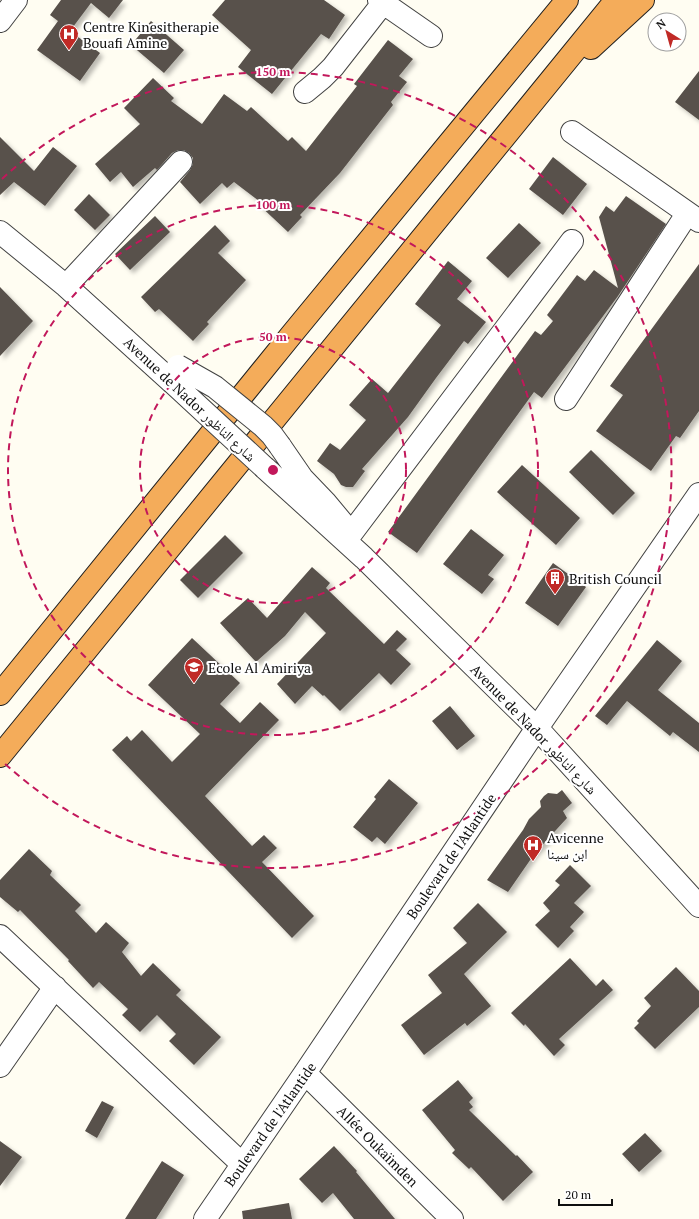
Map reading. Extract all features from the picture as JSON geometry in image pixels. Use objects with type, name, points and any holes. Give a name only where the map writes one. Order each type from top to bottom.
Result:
[{"type":"highway","points":[[472,116],[549,0]]},
{"type":"highway","points":[[0,694],[287,340],[567,0]]},
{"type":"highway","points":[[0,756],[616,0]]},
{"type":"highway","points":[[528,108],[643,0]]},
{"type":"street","points":[[0,21],[16,0]]},
{"type":"street","points":[[305,92],[333,67],[381,1],[431,36]]},
{"type":"street","points":[[566,399],[693,218],[572,132]]},
{"type":"street","points":[[68,287],[181,162]]},
{"type":"street","name":"Avenue de Nador شارع الناظور","points":[[0,232],[175,374],[265,468],[364,558],[537,728],[699,906]]},
{"type":"street","points":[[350,535],[572,241]]},
{"type":"street","name":"Avenue de Nador شارع الناظور","points":[[175,374],[215,387],[263,426],[272,435],[302,478],[340,519],[364,558]]},
{"type":"street","name":"Boulevard de l'Atlantide","points":[[205,1219],[537,728],[699,494]]},
{"type":"street","points":[[0,936],[242,1164]]},
{"type":"street","points":[[0,1066],[55,987]]},
{"type":"street","name":"Allée Oukaïmden","points":[[305,1073],[452,1219]]},
{"type":"building","name":"Centre Kinesitherapie Bouafi Amine","points":[[61,0],[123,0],[109,18],[91,3],[70,31],[100,53],[80,81],[37,50],[58,21],[50,15]]},
{"type":"building","points":[[225,0],[324,0],[345,15],[329,39],[321,34],[272,94],[238,67],[251,50],[212,15]]},
{"type":"building","points":[[151,21],[184,50],[164,73],[131,45]]},
{"type":"building","points":[[388,40],[413,59],[399,76],[407,82],[391,102],[393,105],[340,173],[300,215],[302,217],[288,232],[257,203],[259,201],[234,182],[227,188],[222,183],[200,204],[180,182],[193,164],[193,158],[184,150],[178,150],[172,153],[157,170],[155,168],[133,187],[121,172],[110,182],[95,164],[140,124],[124,108],[153,78],[174,98],[171,101],[202,124],[224,94],[247,111],[251,107],[288,141],[292,137],[306,151],[357,86],[354,84]]},
{"type":"building","points":[[699,71],[699,120],[675,102]]},
{"type":"building","points":[[0,137],[34,171],[53,147],[77,166],[45,206],[14,182],[0,195]]},
{"type":"building","points":[[553,157],[587,184],[563,215],[529,189]]},
{"type":"building","points":[[89,194],[110,215],[95,230],[74,210]]},
{"type":"building","points":[[626,196],[666,224],[618,296],[542,398],[534,392],[417,553],[388,532],[535,331],[541,335],[553,321],[547,315],[577,275],[585,281],[594,270],[618,288],[599,217],[606,206],[614,212]]},
{"type":"building","points":[[155,216],[170,232],[130,270],[115,254]]},
{"type":"building","points":[[519,223],[541,243],[508,278],[486,258]]},
{"type":"building","points":[[215,225],[230,241],[218,253],[246,280],[207,322],[209,324],[193,341],[159,309],[155,312],[141,297]]},
{"type":"building","points":[[448,261],[472,281],[457,299],[486,322],[468,344],[464,341],[408,417],[362,469],[365,471],[353,487],[341,485],[334,474],[317,461],[330,443],[340,450],[366,420],[349,405],[372,379],[388,393],[441,325],[415,304]]},
{"type":"building","points":[[699,264],[699,411],[680,438],[676,436],[651,471],[596,431],[623,395],[610,386]]},
{"type":"building","points":[[0,287],[33,321],[0,356]]},
{"type":"building","points":[[591,450],[635,493],[613,515],[569,472]]},
{"type":"building","points":[[522,465],[580,518],[556,545],[497,492]]},
{"type":"building","points":[[471,529],[504,555],[488,575],[494,579],[482,594],[443,564]]},
{"type":"building","points":[[225,535],[243,553],[198,598],[180,580]]},
{"type":"building","name":"British Council","points":[[553,563],[586,587],[558,626],[525,603]]},
{"type":"building","points":[[312,567],[330,583],[326,588],[384,644],[397,630],[407,639],[396,650],[411,664],[391,685],[379,673],[340,711],[324,695],[323,696],[312,686],[295,704],[277,684],[326,633],[305,612],[285,636],[256,662],[220,623],[248,598],[267,618]]},
{"type":"building","points":[[192,638],[240,683],[220,704],[240,723],[260,702],[279,720],[205,796],[252,846],[264,835],[277,848],[262,862],[314,916],[292,938],[112,750],[127,736],[131,741],[142,730],[172,762],[200,734],[148,685]]},
{"type":"building","points":[[657,640],[682,661],[658,690],[699,723],[699,752],[673,732],[670,736],[627,701],[607,725],[595,716]]},
{"type":"building","points":[[450,706],[475,736],[457,750],[432,721]]},
{"type":"building","points":[[389,779],[418,803],[385,844],[377,837],[372,842],[353,827],[376,799],[374,797]]},
{"type":"building","points":[[562,790],[572,803],[563,811],[567,818],[535,853],[508,892],[487,880],[523,830],[529,819],[541,807],[540,801],[544,796],[548,793],[557,794]]},
{"type":"building","points":[[29,849],[52,871],[50,875],[81,905],[75,911],[96,933],[106,922],[129,943],[122,952],[141,976],[153,963],[181,990],[176,995],[221,1037],[194,1065],[169,1041],[176,1034],[157,1015],[140,1032],[122,1015],[128,1009],[99,982],[93,988],[68,961],[69,960],[20,910],[18,912],[0,897],[0,880]]},
{"type":"building","points":[[570,865],[591,886],[574,903],[584,912],[570,927],[574,931],[558,948],[535,925],[550,911],[543,903],[560,885],[555,881]]},
{"type":"building","points":[[478,903],[507,932],[464,974],[491,1006],[467,1026],[465,1023],[424,1055],[401,1025],[442,993],[428,975],[467,943],[453,928]]},
{"type":"building","points":[[570,958],[596,986],[603,979],[613,990],[559,1039],[565,1045],[554,1056],[525,1024],[524,1026],[511,1013]]},
{"type":"building","points":[[676,967],[699,991],[699,1007],[655,1049],[634,1028],[639,1023],[637,1021],[651,1006],[644,998]]},
{"type":"building","points":[[458,1080],[473,1098],[469,1102],[473,1107],[469,1110],[533,1172],[503,1201],[471,1167],[469,1169],[452,1153],[455,1150],[422,1110]]},
{"type":"building","points":[[102,1101],[114,1107],[97,1138],[85,1131]]},
{"type":"building","points":[[645,1133],[662,1151],[639,1172],[622,1154]]},
{"type":"building","points":[[0,1141],[22,1157],[0,1186]]},
{"type":"building","points":[[334,1146],[357,1171],[356,1172],[395,1219],[354,1219],[333,1193],[322,1203],[299,1179]]},
{"type":"building","points":[[162,1161],[184,1175],[156,1219],[125,1219]]},
{"type":"building","points":[[289,1203],[292,1219],[243,1219],[242,1211]]},
{"type":"place","name":"Centre Kinesitherapie Bouafi Amine","points":[[69,51]]},
{"type":"place","name":"British Council","points":[[555,595]]},
{"type":"place","name":"Ecole Al Amiriya","points":[[194,684]]},
{"type":"place","name":"Avicenne ابن سينا","points":[[533,862]]}]
